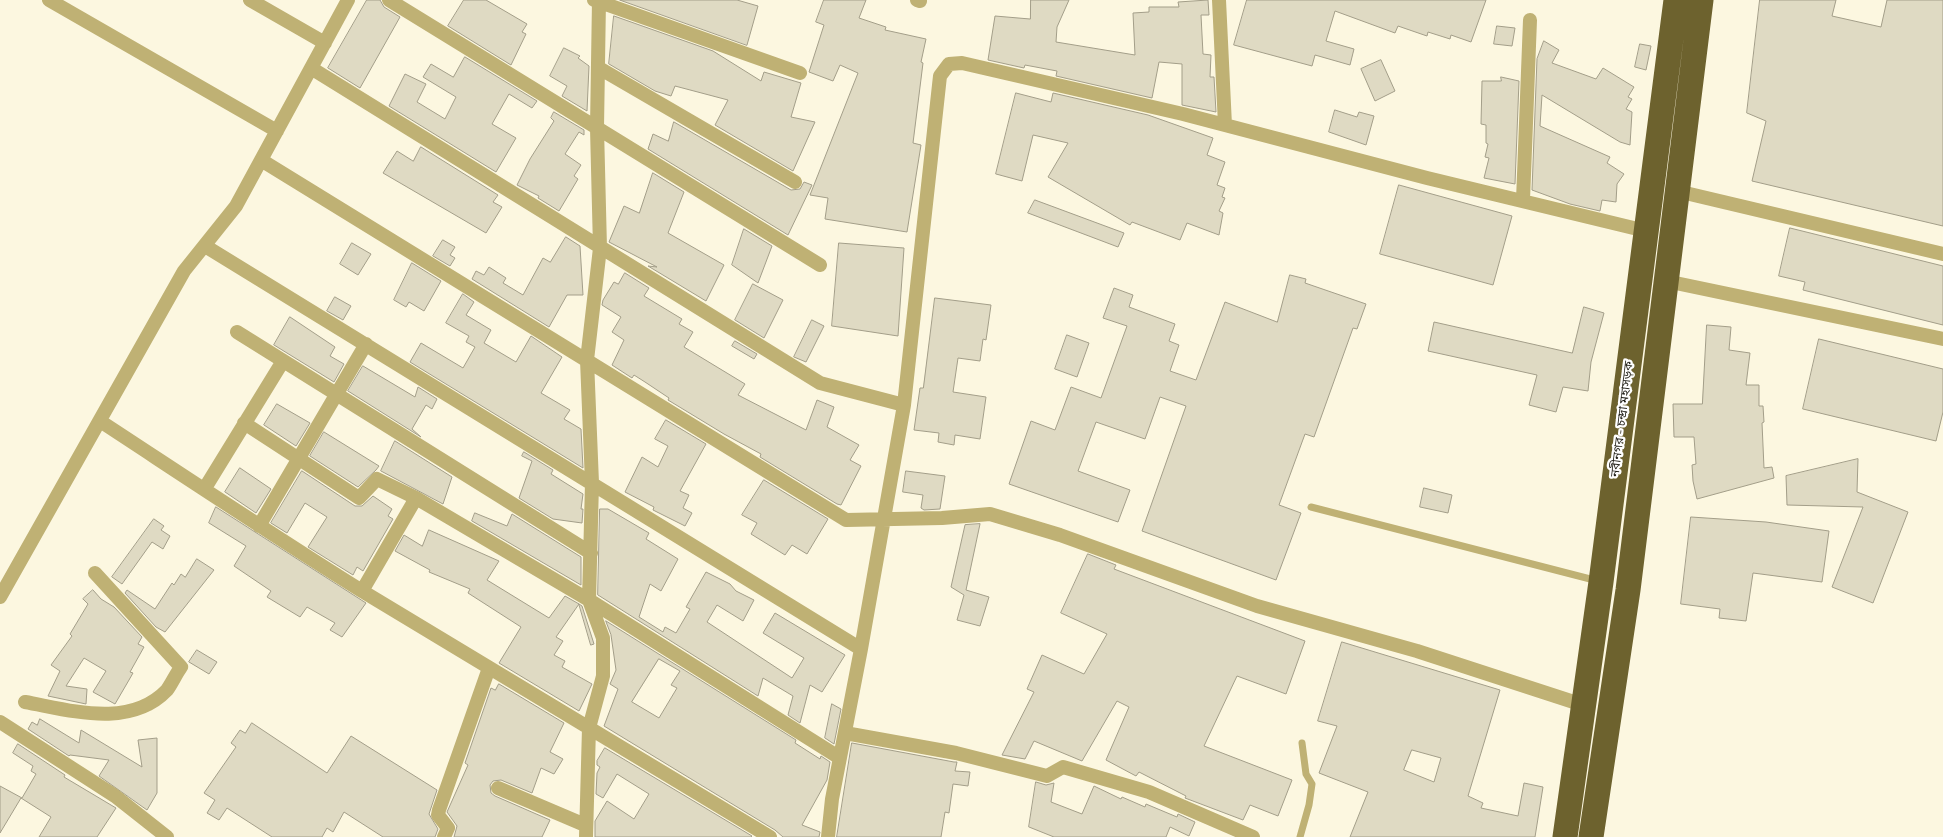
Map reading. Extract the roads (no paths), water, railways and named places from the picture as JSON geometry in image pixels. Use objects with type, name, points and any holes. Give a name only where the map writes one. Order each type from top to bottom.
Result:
[{"type":"highway","name":"নবীনগর - চন্দ্রা মহাসড়ক","points":[[1565,837],[1601,582],[1676,0]]},
{"type":"highway","points":[[1591,837],[1628,590],[1701,0]]},
{"type":"street","points":[[49,0],[277,131]]},
{"type":"street","points":[[250,0],[325,43]]},
{"type":"street","points":[[0,597],[184,271],[236,206],[348,0]]},
{"type":"street","points":[[389,0],[820,265]]},
{"type":"street","points":[[1219,0],[1225,125]]},
{"type":"street","points":[[498,788],[586,831],[589,728],[603,676],[603,638],[589,600],[592,483],[586,360],[600,248],[597,128],[599,68],[597,1],[800,73]]},
{"type":"street","points":[[1523,200],[1530,20]]},
{"type":"street","points":[[828,837],[832,799],[885,518],[904,404],[940,76],[949,64],[962,64],[1225,125],[1427,178],[1646,231]]},
{"type":"street","points":[[311,68],[820,383],[904,404]]},
{"type":"street","points":[[599,68],[795,182]]},
{"type":"street","points":[[261,160],[846,520],[942,518],[990,514],[1060,535],[1257,606],[1417,651],[1583,705]]},
{"type":"street","points":[[1677,191],[1943,254]]},
{"type":"street","points":[[204,246],[861,649]]},
{"type":"street","points":[[1666,281],[1943,339]]},
{"type":"street","points":[[237,332],[591,553]]},
{"type":"street","points":[[259,526],[366,344]]},
{"type":"street","points":[[205,488],[283,361]]},
{"type":"street","points":[[100,420],[362,592],[770,837]]},
{"type":"street","points":[[244,423],[359,498],[377,479],[416,498],[589,600],[840,758]]},
{"type":"street","points":[[362,592],[416,498]]},
{"type":"street","points":[[25,702],[107,715],[143,707],[167,690],[181,667],[95,573]]},
{"type":"street","points":[[444,837],[448,828],[438,815],[439,810],[489,668]]},
{"type":"street","points":[[0,722],[115,796],[168,837]]},
{"type":"street","points":[[845,733],[956,753],[1047,776],[1063,767],[1149,792],[1253,837]]},
{"type":"lane","points":[[1311,507],[1601,582]]},
{"type":"lane","points":[[1300,837],[1309,805],[1312,784],[1306,774],[1302,743]]}]
